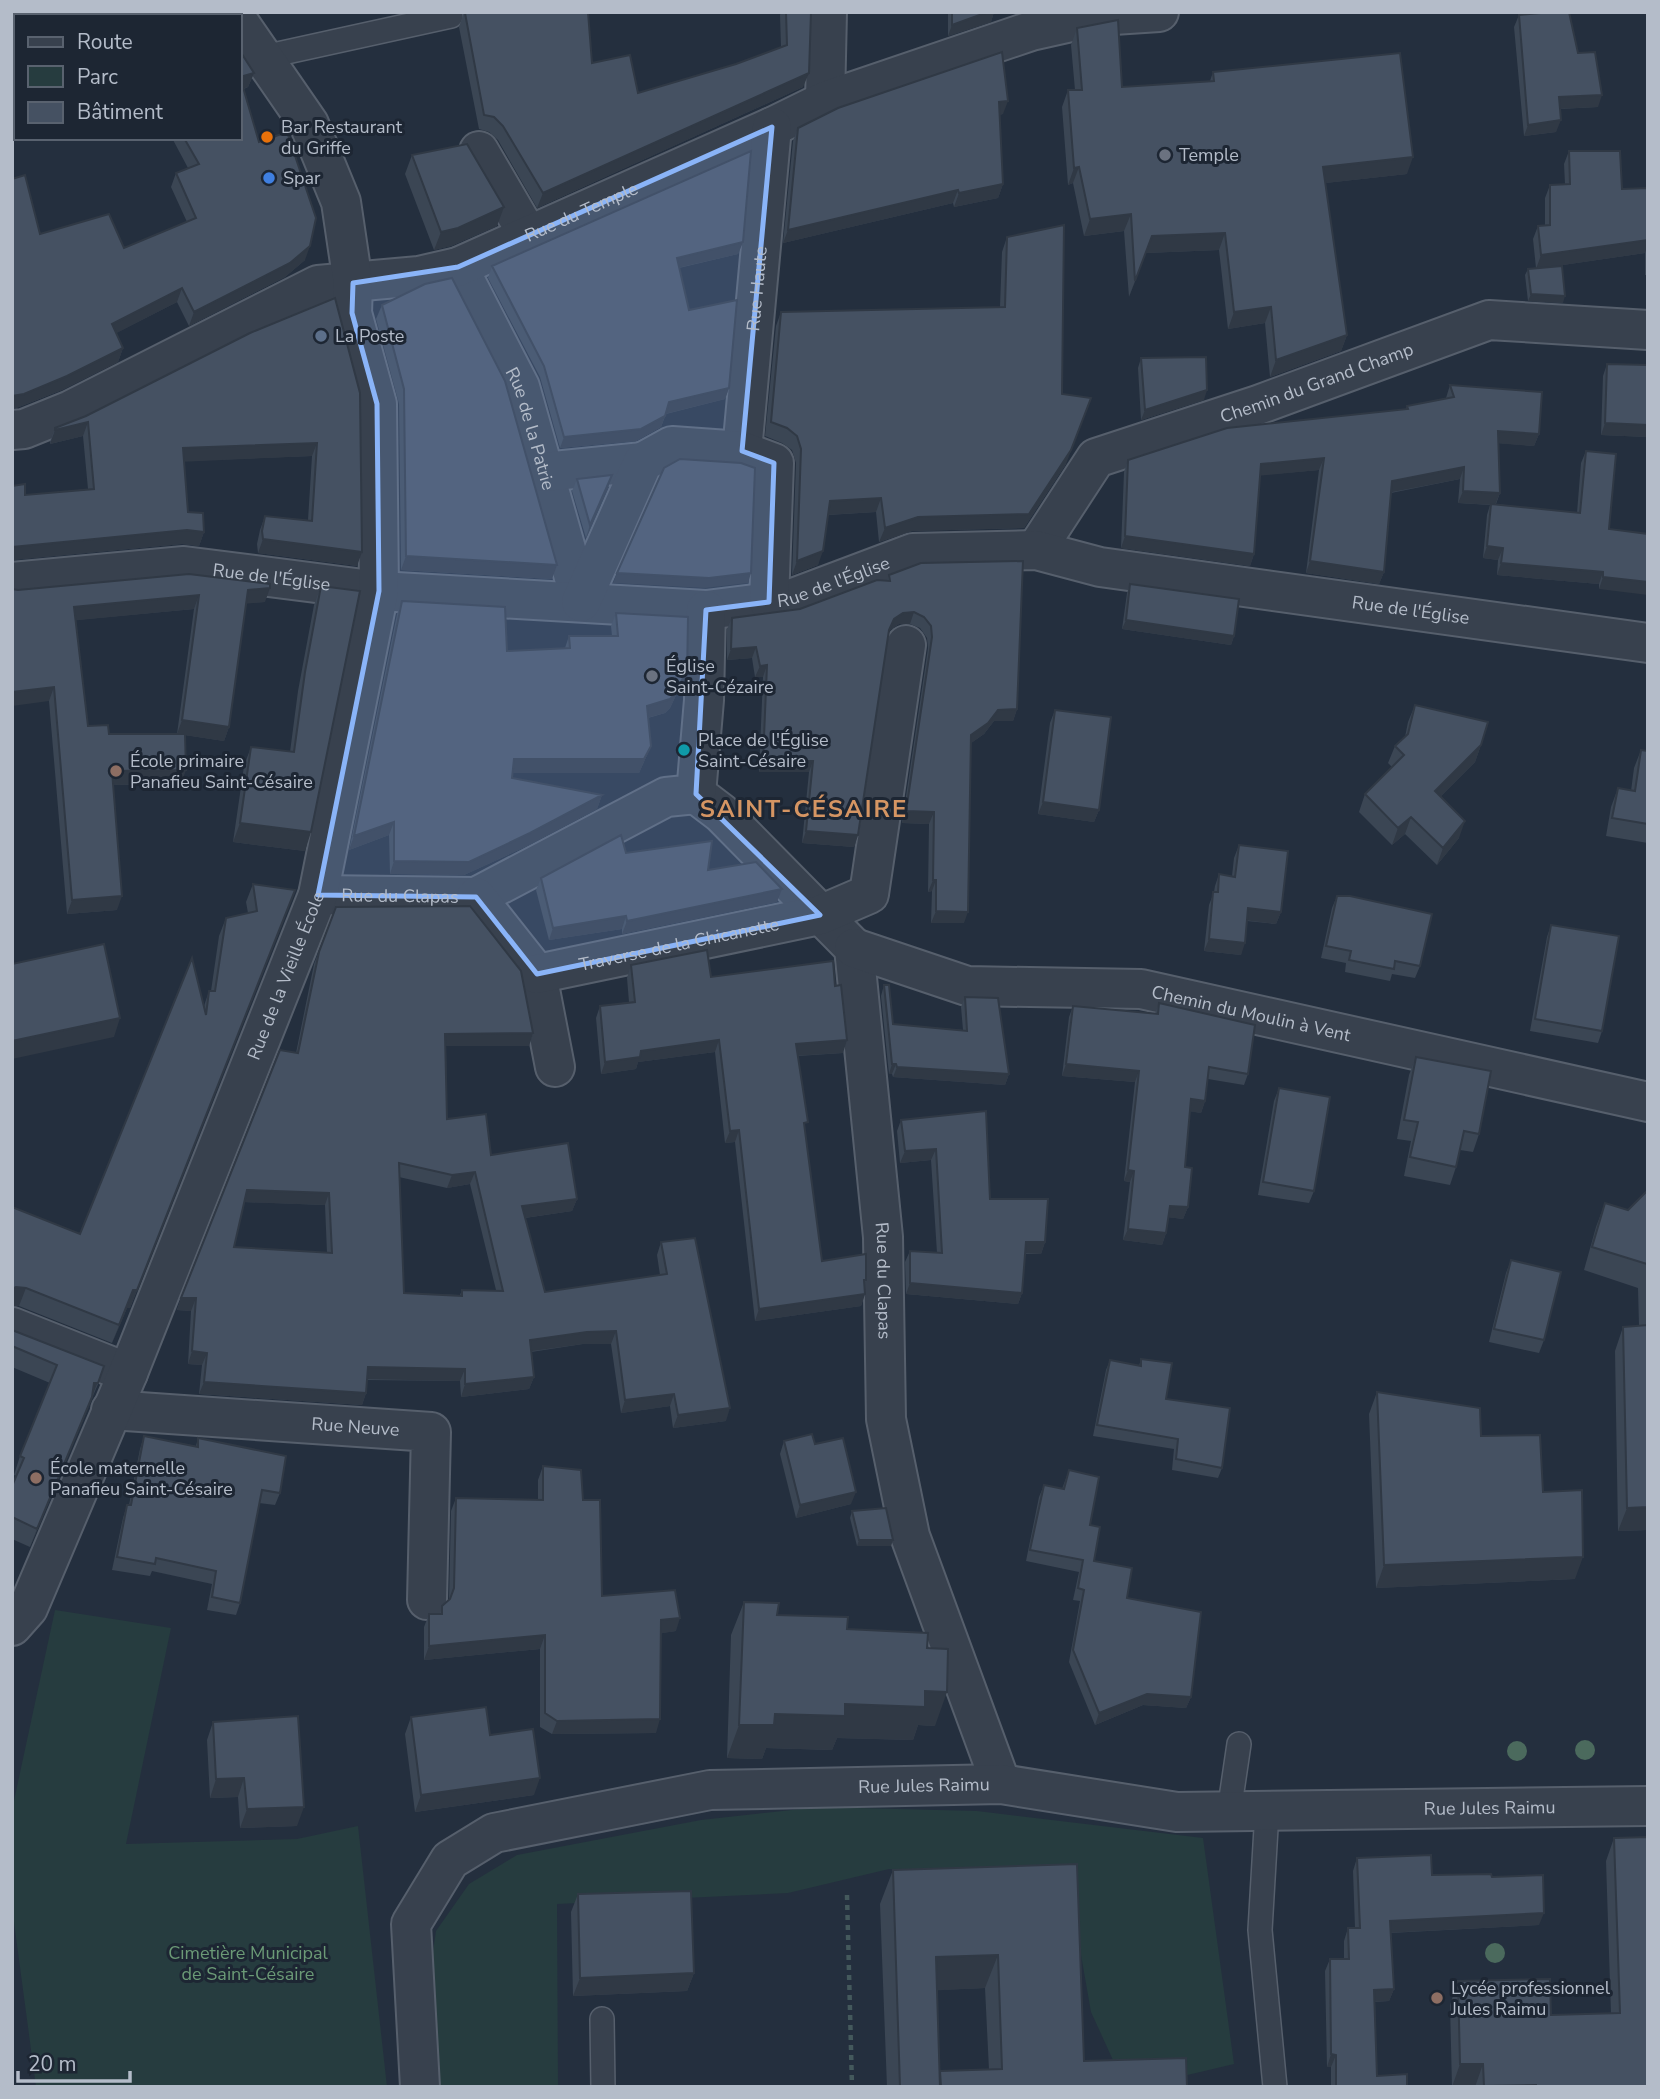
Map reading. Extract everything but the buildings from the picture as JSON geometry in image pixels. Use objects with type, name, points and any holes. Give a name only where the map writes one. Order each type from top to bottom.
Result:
[{"type":"street","points":[[825,102],[827,12]]},
{"type":"street","name":"Rue du Temple","points":[[12,430],[24,429],[71,410],[318,285],[438,273],[458,267],[825,102],[1031,31],[1118,13],[1159,12]]},
{"type":"street","name":"Rue de la Vieille École","points":[[12,1626],[28,1608],[128,1373],[318,895],[379,592],[377,404],[352,313],[353,283],[341,202],[309,124],[242,27]]},
{"type":"street","name":"Rue Haute","points":[[742,451],[772,127]]},
{"type":"street","points":[[480,151],[528,235]]},
{"type":"street","name":"Rue de la Patrie","points":[[458,267],[520,387],[581,602]]},
{"type":"street","name":"Chemin du Grand Champ","points":[[1036,550],[1096,458],[1258,405],[1489,320],[1648,330]]},
{"type":"street","points":[[544,472],[643,462],[672,446],[742,451],[774,463],[769,602]]},
{"type":"street","points":[[581,602],[643,462]]},
{"type":"street","name":"Rue de l'Église","points":[[12,582],[184,566],[379,592],[706,610],[788,600],[913,553],[1036,550],[1100,568],[1648,643]]},
{"type":"street","points":[[706,610],[704,700],[695,802],[854,948]]},
{"type":"street","name":"Traverse de la Chicanette","points":[[537,974],[820,915],[869,894],[906,646]]},
{"type":"street","name":"Rue du Clapas","points":[[318,895],[476,897],[695,802]]},
{"type":"street","points":[[476,897],[537,974],[555,1068]]},
{"type":"street","name":"Rue du Clapas","points":[[854,948],[884,1237],[886,1419],[910,1536],[1001,1784]]},
{"type":"street","name":"Chemin du Moulin à Vent","points":[[854,948],[967,986],[1141,989],[1648,1102]]},
{"type":"street","points":[[12,1327],[128,1373]]},
{"type":"street","name":"Rue Neuve","points":[[111,1410],[431,1432],[427,1600]]},
{"type":"street","name":"Rue Jules Raimu","points":[[420,2087],[411,1924],[450,1860],[494,1833],[710,1790],[1001,1784],[1178,1812],[1648,1806]]},
{"type":"lane","points":[[264,57],[373,22],[451,16]]},
{"type":"lane","points":[[1229,1812],[1239,1744]]},
{"type":"lane","points":[[1266,1811],[1260,1930],[1275,2087]]},
{"type":"lane","points":[[601,2018],[603,2087]]},
{"type":"path","points":[[847,1895],[852,2087]]},
{"type":"highlighted area","points":[[772,127],[742,451],[774,463],[769,602],[706,610],[696,794],[820,915],[537,974],[476,897],[318,895],[379,591],[377,404],[352,313],[353,283],[458,267]]},
{"type":"green space","name":"Cimetière Municipal de Saint-Césaire","points":[[55,1610],[171,1628],[126,1844],[297,1839],[358,1826],[387,2087],[36,2087],[12,1907],[12,1810]]},
{"type":"green space","points":[[819,1807],[977,1811],[1203,1838],[1234,2064],[1179,2077],[1118,2071],[1091,2012],[1070,1892],[1024,1881],[889,1869],[788,1893],[557,1904],[558,2087],[440,2087],[431,1965],[436,1931],[469,1884],[517,1855],[701,1820]]},
{"type":"place","name":"Bar Restaurant du Griffe","points":[[267,137]]},
{"type":"place","name":"Temple","points":[[1165,155]]},
{"type":"place","name":"Spar","points":[[269,178]]},
{"type":"place","name":"La Poste","points":[[321,336]]},
{"type":"place","name":"Église Saint-Cézaire","points":[[652,676]]},
{"type":"place","name":"Place de l'Église Saint-Césaire","points":[[684,750]]},
{"type":"place","name":"École primaire Panafieu Saint-Césaire","points":[[116,771]]},
{"type":"place","name":"École maternelle Panafieu Saint-Césaire","points":[[36,1478]]},
{"type":"place","name":"Lycée professionnel Jules Raimu","points":[[1437,1998]]},
{"type":"district","name":"SAINT-CÉSAIRE","points":[[804,809]]}]
